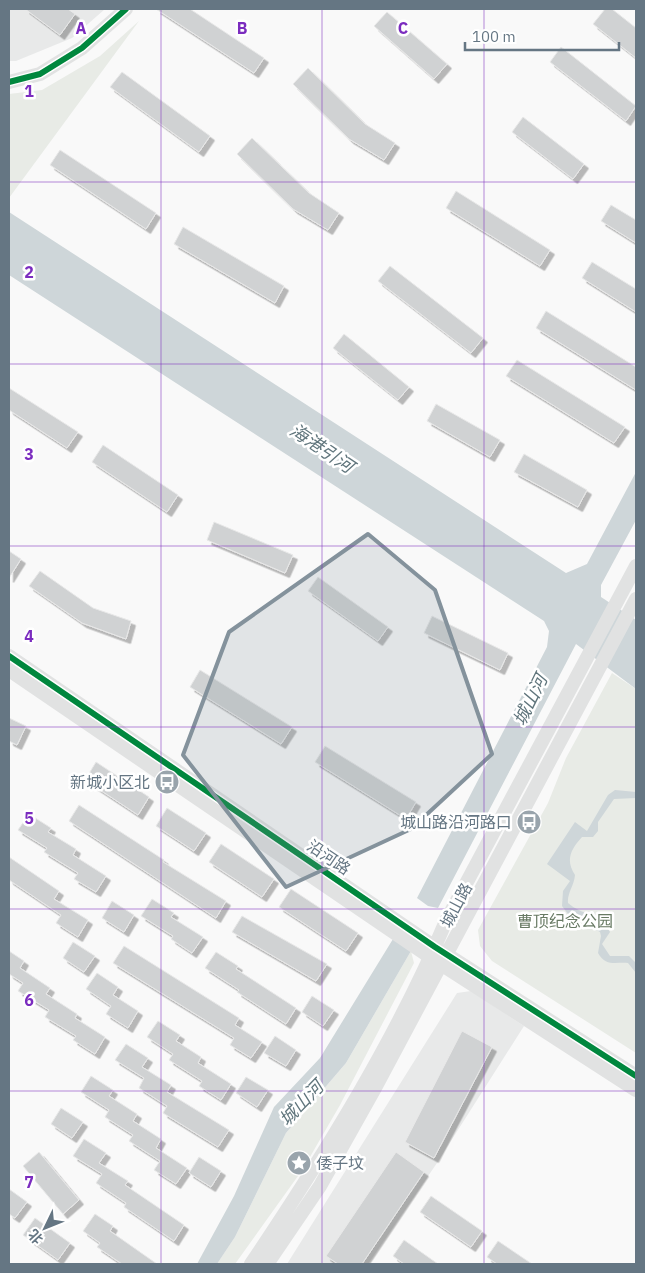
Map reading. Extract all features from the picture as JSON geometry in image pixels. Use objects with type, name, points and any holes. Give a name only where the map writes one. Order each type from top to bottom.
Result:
[{"type":"street","points":[[9,82],[40,74],[82,48],[126,9]]},
{"type":"street","name":"城山路","points":[[267,1264],[320,1186],[375,1088],[438,955],[446,920],[636,566]]},
{"type":"street","name":"城山路","points":[[252,1264],[308,1180],[438,955],[600,668],[634,604]]},
{"type":"street","name":"沿河路","points":[[9,656],[438,955],[636,1090]]},
{"type":"street","name":"沿河路","points":[[9,670],[438,955],[636,1076]]},
{"type":"highlighted area","points":[[368,534],[435,590],[492,754],[411,829],[286,887],[183,755],[229,632]]},
{"type":"shaded area","points":[[9,9],[105,9],[72,38],[16,61],[9,61]]},
{"type":"shaded area","points":[[471,991],[524,1026],[437,1163],[368,1264],[287,1264],[457,993]]},
{"type":"green space","points":[[139,21],[9,198],[9,94],[42,90],[100,56]]},
{"type":"green space","name":"曹顶纪念公园","points":[[612,673],[636,689],[636,1053],[492,961],[480,946],[478,930],[548,803],[566,758]]},
{"type":"green space","points":[[411,951],[414,963],[340,1105],[303,1169],[235,1264],[217,1264],[235,1237],[286,1133],[346,1063]]},
{"type":"water","points":[[9,212],[566,573],[587,564],[636,472],[636,520],[601,585],[601,597],[636,620],[636,689],[576,644],[438,908],[428,906],[417,898],[547,647],[549,631],[544,621],[9,275]]},
{"type":"water","points":[[615,790],[636,792],[636,798],[614,799],[598,822],[598,831],[593,837],[582,837],[572,850],[570,864],[575,875],[568,903],[597,918],[606,926],[610,932],[602,944],[610,956],[629,956],[636,963],[636,973],[628,963],[611,963],[601,957],[598,953],[600,932],[568,914],[562,906],[563,891],[570,881],[547,864],[575,822],[587,831],[608,795]]},
{"type":"water","name":"城山河","points":[[393,939],[411,951],[346,1063],[286,1133],[235,1237],[217,1264],[197,1264],[234,1196],[274,1107],[320,1058]]},
{"type":"building","points":[[25,9],[68,9],[75,14],[60,35]]},
{"type":"building","points":[[156,9],[190,9],[264,58],[254,73]]},
{"type":"building","points":[[605,9],[612,9],[636,28],[636,58],[593,24]]},
{"type":"building","points":[[387,12],[447,64],[434,79],[374,26]]},
{"type":"building","points":[[561,47],[636,106],[626,121],[550,62]]},
{"type":"building","points":[[308,68],[365,124],[395,143],[384,160],[349,139],[293,84]]},
{"type":"building","points":[[122,72],[210,136],[199,152],[110,87]]},
{"type":"building","points":[[523,117],[584,164],[573,179],[512,132]]},
{"type":"building","points":[[252,138],[309,193],[339,213],[328,230],[293,209],[237,154]]},
{"type":"building","points":[[60,150],[156,213],[146,229],[50,165]]},
{"type":"building","points":[[456,191],[550,250],[540,266],[446,208]]},
{"type":"building","points":[[611,205],[636,220],[636,243],[601,221]]},
{"type":"building","points":[[183,227],[284,286],[275,303],[174,244]]},
{"type":"building","points":[[592,262],[636,289],[636,312],[582,278]]},
{"type":"building","points":[[390,266],[483,338],[471,353],[378,281]]},
{"type":"building","points":[[546,311],[636,367],[636,390],[536,328]]},
{"type":"building","points":[[344,334],[409,387],[398,400],[333,348]]},
{"type":"building","points":[[517,360],[625,427],[614,443],[506,376]]},
{"type":"building","points":[[9,388],[78,432],[67,448],[9,410]]},
{"type":"building","points":[[436,404],[500,440],[490,457],[427,421]]},
{"type":"building","points":[[103,445],[178,495],[167,512],[92,462]]},
{"type":"building","points":[[524,454],[587,490],[578,507],[514,472]]},
{"type":"building","points":[[214,522],[293,555],[285,573],[207,540]]},
{"type":"building","points":[[9,551],[21,559],[9,578]]},
{"type":"building","points":[[40,571],[93,608],[131,621],[126,639],[82,623],[29,586]]},
{"type":"building","points":[[318,577],[388,627],[378,641],[308,591]]},
{"type":"building","points":[[432,616],[508,653],[500,670],[424,633]]},
{"type":"building","points":[[200,670],[292,727],[281,744],[190,687]]},
{"type":"building","points":[[9,718],[26,726],[17,745],[9,741]]},
{"type":"building","points":[[325,746],[416,802],[406,819],[315,762]]},
{"type":"building","points":[[96,762],[149,797],[138,815],[85,780]]},
{"type":"building","points":[[79,805],[164,860],[163,862],[226,901],[216,918],[69,821]]},
{"type":"building","points":[[167,808],[206,833],[194,851],[156,826]]},
{"type":"building","points":[[29,814],[51,828],[48,832],[76,849],[73,855],[106,876],[96,892],[74,879],[78,873],[44,852],[47,848],[18,830]]},
{"type":"building","points":[[221,844],[274,879],[262,897],[209,862]]},
{"type":"building","points":[[9,857],[59,891],[54,899],[88,920],[78,937],[56,923],[61,915],[9,880]]},
{"type":"building","points":[[291,889],[358,933],[346,951],[279,907]]},
{"type":"building","points":[[152,899],[174,913],[171,917],[203,937],[192,953],[171,939],[173,936],[141,916]]},
{"type":"building","points":[[112,901],[134,915],[124,932],[102,918]]},
{"type":"building","points":[[242,916],[327,964],[316,981],[232,932]]},
{"type":"building","points":[[73,942],[95,956],[84,972],[63,958]]},
{"type":"building","points":[[124,946],[239,1018],[235,1025],[262,1042],[251,1058],[230,1045],[234,1038],[113,963]]},
{"type":"building","points":[[9,951],[24,961],[20,968],[50,988],[46,994],[77,1014],[75,1018],[105,1037],[95,1054],[73,1040],[76,1036],[45,1017],[49,1010],[18,991],[23,983],[9,974]]},
{"type":"building","points":[[216,952],[238,966],[236,969],[296,1008],[286,1024],[237,992],[239,990],[205,968]]},
{"type":"building","points":[[97,973],[118,987],[113,995],[138,1011],[128,1028],[106,1014],[111,1006],[86,989]]},
{"type":"building","points":[[312,996],[334,1010],[323,1026],[302,1012]]},
{"type":"building","points":[[158,1021],[180,1035],[176,1041],[201,1057],[198,1063],[231,1084],[221,1100],[199,1086],[202,1081],[169,1060],[173,1054],[147,1037]]},
{"type":"building","points":[[462,1031],[492,1047],[434,1158],[405,1142]]},
{"type":"building","points":[[275,1036],[296,1050],[286,1066],[264,1053]]},
{"type":"building","points":[[126,1044],[148,1058],[142,1067],[171,1085],[167,1092],[229,1130],[218,1147],[163,1113],[167,1106],[139,1088],[144,1078],[115,1060]]},
{"type":"building","points":[[91,1076],[113,1090],[109,1096],[137,1114],[133,1121],[161,1139],[156,1148],[187,1168],[176,1184],[154,1170],[160,1161],[129,1141],[133,1135],[105,1117],[109,1110],[81,1092]]},
{"type":"building","points":[[246,1077],[268,1090],[257,1107],[236,1093]]},
{"type":"building","points":[[61,1108],[83,1122],[72,1138],[51,1124]]},
{"type":"building","points":[[84,1139],[106,1153],[99,1163],[128,1181],[125,1185],[184,1225],[174,1241],[124,1207],[126,1203],[96,1183],[102,1174],[73,1156]]},
{"type":"building","points":[[39,1152],[79,1200],[63,1214],[23,1166]]},
{"type":"building","points":[[396,1152],[424,1172],[362,1264],[338,1264],[326,1256]]},
{"type":"building","points":[[199,1157],[221,1171],[211,1187],[189,1173]]},
{"type":"building","points":[[9,1189],[27,1202],[15,1218],[9,1214]]},
{"type":"building","points":[[431,1196],[482,1231],[471,1247],[420,1212]]},
{"type":"building","points":[[95,1214],[113,1226],[110,1231],[157,1264],[122,1264],[97,1247],[100,1243],[83,1231]]},
{"type":"building","points":[[35,1218],[70,1243],[58,1260],[23,1235]]},
{"type":"building","points":[[404,1240],[438,1264],[404,1264],[393,1256]]},
{"type":"building","points":[[498,1241],[532,1264],[497,1264],[487,1257]]},
{"type":"cycle path","points":[[9,82],[40,74],[82,48],[126,9]]},
{"type":"cycle path","points":[[9,656],[435,947],[636,1076]]},
{"type":"place","name":"新城小区北","points":[[167,782]]},
{"type":"place","name":"城山路沿河路口","points":[[529,822]]},
{"type":"place","name":"倭子坟","points":[[299,1163]]},
{"type":"water label","name":"海港引河","points":[[322,448]]}]
